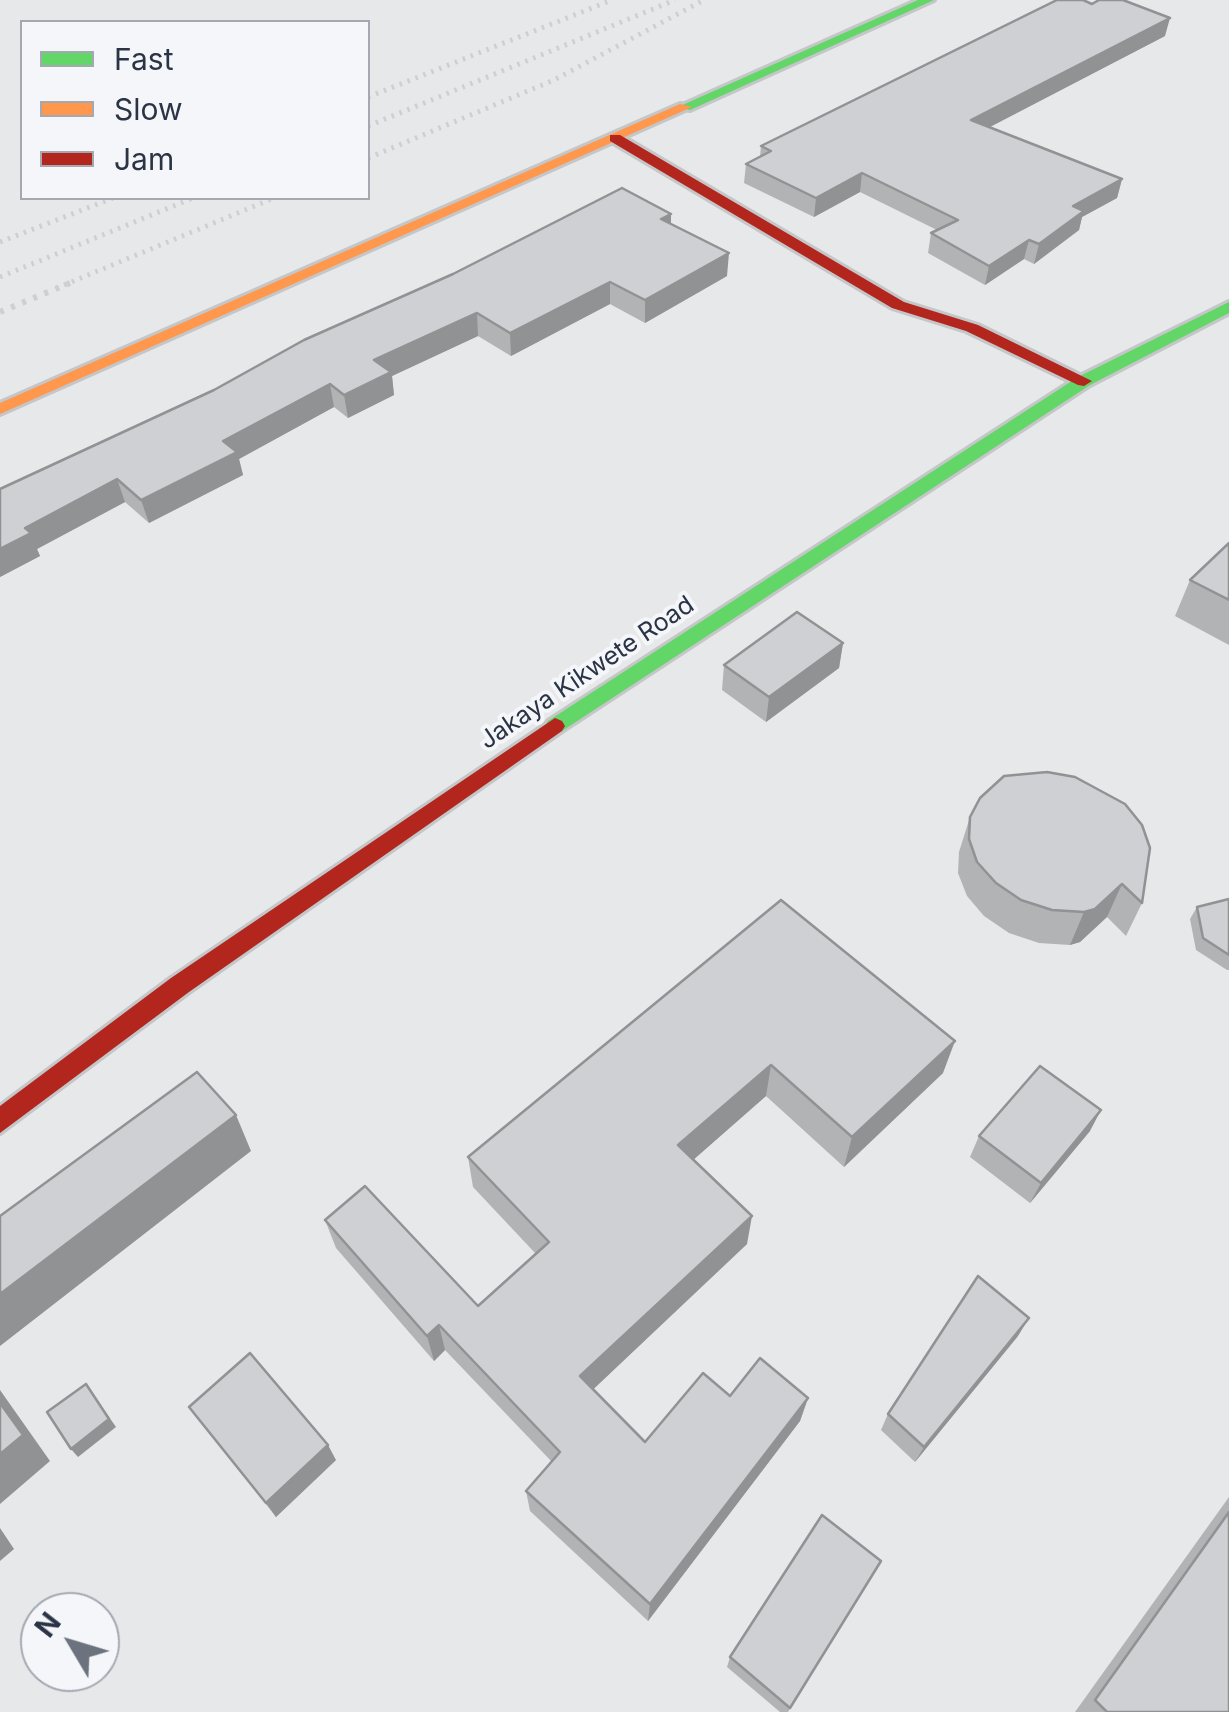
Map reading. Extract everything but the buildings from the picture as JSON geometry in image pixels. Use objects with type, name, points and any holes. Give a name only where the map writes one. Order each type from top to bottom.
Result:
[{"type":"street","points":[[0,409],[928,0]]},
{"type":"street","points":[[615,138],[898,305],[972,328],[1084,381]]},
{"type":"street","name":"Jakaya Kikwete Road","points":[[0,1121],[180,985],[585,706],[1084,381],[1229,307]]},
{"type":"railway","points":[[370,96],[612,0]]},
{"type":"railway","points":[[370,125],[675,0]]},
{"type":"railway","points":[[370,157],[554,80],[704,0]]},
{"type":"railway","points":[[0,242],[108,200]]},
{"type":"railway","points":[[0,277],[188,200]]},
{"type":"railway","points":[[64,285],[269,200]]},
{"type":"railway","points":[[0,312],[70,283]]},
{"type":"traffic: fast","points":[[685,107],[928,0]]},
{"type":"traffic: fast","points":[[555,726],[1084,381],[1229,307]]},
{"type":"traffic: slow","points":[[0,409],[685,107]]},
{"type":"traffic: jam","points":[[615,138],[898,305],[972,328],[1084,381]]},
{"type":"traffic: jam","points":[[0,1121],[180,985],[555,726]]}]
